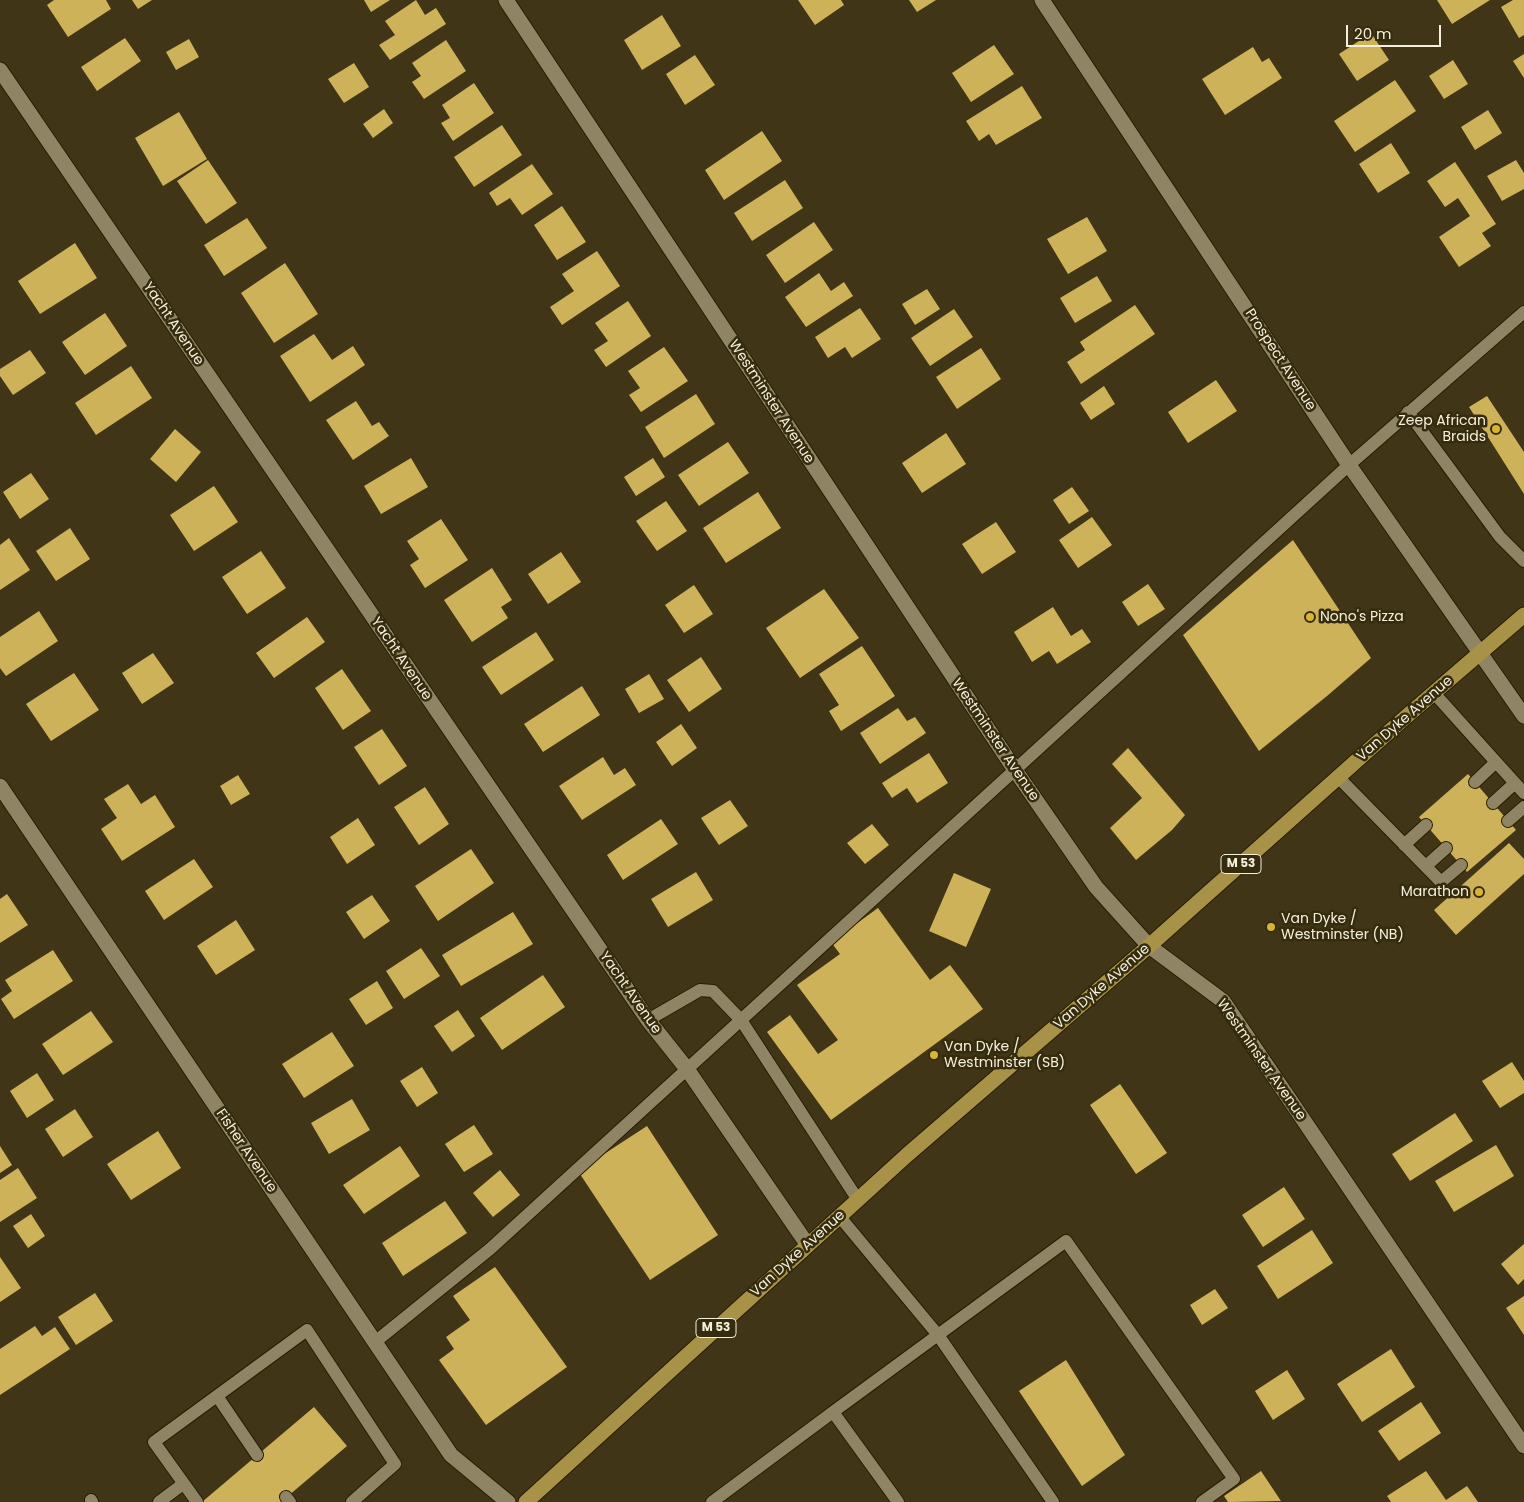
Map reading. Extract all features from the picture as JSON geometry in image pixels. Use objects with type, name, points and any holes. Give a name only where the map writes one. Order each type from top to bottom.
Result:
[{"type":"main road","name":"Van Dyke Avenue","points":[[526,1502],[807,1244],[840,1217],[907,1155],[1149,946],[1338,777],[1524,615]]},
{"type":"street","name":"Westminster Avenue","points":[[506,0],[1015,770],[1096,887],[1149,946],[1223,1001],[1524,1446]]},
{"type":"street","name":"Prospect Avenue","points":[[1042,0],[1349,465],[1524,716]]},
{"type":"street","name":"Yacht Avenue","points":[[0,70],[648,1020],[687,1069],[807,1244]]},
{"type":"street","name":"Fisher Avenue","points":[[0,786],[451,1454],[508,1502]]},
{"type":"lane","points":[[375,1342],[490,1249],[1349,465],[1524,312]]},
{"type":"lane","points":[[1408,412],[1500,536],[1524,561]]},
{"type":"lane","points":[[1434,693],[1524,793]]},
{"type":"lane","points":[[1475,782],[1496,762]]},
{"type":"lane","points":[[1338,777],[1441,882],[1461,865]]},
{"type":"lane","points":[[1493,804],[1515,783]]},
{"type":"lane","points":[[1508,821],[1524,806]]},
{"type":"lane","points":[[1404,845],[1426,825]]},
{"type":"lane","points":[[1426,866],[1446,848]]},
{"type":"lane","points":[[648,1020],[700,990],[713,991],[741,1020],[858,1200]]},
{"type":"lane","points":[[840,1217],[938,1335],[1053,1502]]},
{"type":"lane","points":[[712,1502],[1066,1241],[1234,1479],[1202,1502]]},
{"type":"lane","points":[[197,1502],[154,1442],[307,1330],[395,1464],[352,1502]]},
{"type":"lane","points":[[217,1396],[257,1455]]},
{"type":"lane","points":[[833,1412],[898,1502]]},
{"type":"lane","points":[[158,1502],[183,1484]]},
{"type":"building","points":[[54,0],[106,0],[111,9],[68,37],[47,5]]},
{"type":"building","points":[[132,0],[152,0],[138,9]]},
{"type":"building","points":[[364,0],[390,0],[371,12]]},
{"type":"building","points":[[416,0],[425,15],[436,8],[446,24],[390,60],[379,45],[395,35],[385,21]]},
{"type":"building","points":[[798,0],[841,0],[844,5],[815,25]]},
{"type":"building","points":[[909,0],[936,0],[917,12]]},
{"type":"building","points":[[1437,0],[1490,0],[1452,24]]},
{"type":"building","points":[[1513,0],[1524,0],[1524,35],[1519,38],[1501,7]]},
{"type":"building","points":[[662,15],[681,46],[642,70],[624,40]]},
{"type":"building","points":[[1371,33],[1389,60],[1357,81],[1339,54]]},
{"type":"building","points":[[125,38],[141,61],[97,91],[81,67]]},
{"type":"building","points":[[189,39],[199,57],[176,70],[166,52]]},
{"type":"building","points":[[446,40],[466,71],[424,99],[412,82],[421,76],[412,63]]},
{"type":"building","points":[[994,45],[1014,74],[971,102],[952,73]]},
{"type":"building","points":[[1253,47],[1262,62],[1269,58],[1282,78],[1225,115],[1202,79]]},
{"type":"building","points":[[1524,54],[1524,78],[1513,61]]},
{"type":"building","points":[[695,55],[715,85],[685,105],[666,74]]},
{"type":"building","points":[[1453,60],[1468,84],[1444,99],[1429,76]]},
{"type":"building","points":[[354,63],[369,87],[344,103],[328,79]]},
{"type":"building","points":[[1395,80],[1416,111],[1355,152],[1334,121]]},
{"type":"building","points":[[474,83],[494,113],[453,141],[441,123],[450,118],[442,105]]},
{"type":"building","points":[[1022,86],[1042,118],[996,145],[989,134],[979,141],[966,121]]},
{"type":"building","points":[[384,109],[393,123],[373,138],[363,124]]},
{"type":"building","points":[[1488,110],[1502,133],[1475,150],[1461,127]]},
{"type":"building","points":[[179,112],[207,159],[163,186],[135,138]]},
{"type":"building","points":[[502,125],[522,155],[474,187],[454,157]]},
{"type":"building","points":[[762,131],[782,161],[724,200],[705,170]]},
{"type":"building","points":[[1391,143],[1410,173],[1378,193],[1359,164]]},
{"type":"building","points":[[208,160],[237,203],[206,224],[177,181]]},
{"type":"building","points":[[1516,160],[1524,173],[1524,189],[1502,201],[1487,176]]},
{"type":"building","points":[[1455,162],[1496,224],[1482,233],[1491,246],[1459,267],[1439,237],[1470,216],[1458,198],[1445,207],[1427,181]]},
{"type":"building","points":[[532,164],[553,194],[522,215],[510,198],[497,206],[489,193]]},
{"type":"building","points":[[785,180],[803,208],[752,241],[734,213]]},
{"type":"building","points":[[562,206],[586,242],[557,260],[534,225]]},
{"type":"building","points":[[1087,217],[1107,251],[1068,274],[1047,239]]},
{"type":"building","points":[[247,218],[267,248],[224,276],[204,245]]},
{"type":"building","points":[[814,222],[833,250],[785,283],[766,255]]},
{"type":"building","points":[[75,243],[97,278],[40,314],[18,281]]},
{"type":"building","points":[[597,251],[620,286],[562,325],[550,307],[574,291],[562,274]]},
{"type":"building","points":[[285,263],[318,314],[274,343],[241,293]]},
{"type":"building","points":[[819,273],[831,291],[844,282],[853,296],[806,327],[785,297]]},
{"type":"building","points":[[1097,276],[1112,301],[1075,323],[1060,298]]},
{"type":"building","points":[[927,289],[940,309],[915,325],[902,304]]},
{"type":"building","points":[[628,301],[651,336],[606,367],[594,350],[608,341],[595,323]]},
{"type":"building","points":[[1135,305],[1155,334],[1081,384],[1067,362],[1085,350],[1080,342]]},
{"type":"building","points":[[860,308],[881,339],[852,358],[845,347],[828,358],[815,337]]},
{"type":"building","points":[[954,309],[973,337],[930,366],[911,338]]},
{"type":"building","points":[[105,313],[127,346],[85,375],[62,342]]},
{"type":"building","points":[[314,334],[332,360],[353,346],[365,365],[310,402],[280,356]]},
{"type":"building","points":[[664,347],[688,381],[641,412],[629,395],[640,388],[628,371]]},
{"type":"building","points":[[981,348],[1001,379],[957,409],[936,377]]},
{"type":"building","points":[[30,350],[46,373],[13,395],[0,376],[0,369]]},
{"type":"building","points":[[131,366],[152,398],[96,435],[75,403]]},
{"type":"building","points":[[1216,380],[1237,411],[1188,443],[1168,412]]},
{"type":"building","points":[[1104,386],[1115,404],[1091,420],[1080,403]]},
{"type":"building","points":[[696,394],[715,424],[664,458],[645,427]]},
{"type":"building","name":"Zeep African Braids","points":[[1487,396],[1524,452],[1524,494],[1469,407]]},
{"type":"building","points":[[356,401],[372,426],[379,422],[389,436],[353,460],[326,420]]},
{"type":"building","points":[[175,429],[201,452],[176,482],[150,459]]},
{"type":"building","points":[[946,433],[966,464],[922,493],[902,463]]},
{"type":"building","points":[[728,442],[749,473],[699,506],[678,475]]},
{"type":"building","points":[[411,458],[428,487],[381,514],[364,486]]},
{"type":"building","points":[[653,458],[665,477],[636,496],[624,477]]},
{"type":"building","points":[[31,473],[49,499],[20,519],[3,492]]},
{"type":"building","points":[[214,486],[238,522],[194,551],[170,515]]},
{"type":"building","points":[[1072,487],[1089,511],[1069,524],[1053,500]]},
{"type":"building","points":[[758,492],[781,528],[726,563],[703,528]]},
{"type":"building","points":[[666,501],[687,531],[657,551],[636,521]]},
{"type":"building","points":[[1092,517],[1112,545],[1078,568],[1059,540]]},
{"type":"building","points":[[441,519],[468,560],[425,588],[410,565],[419,559],[407,541]]},
{"type":"building","points":[[996,522],[1016,552],[982,574],[962,544]]},
{"type":"building","points":[[70,528],[90,559],[56,581],[36,551]]},
{"type":"building","points":[[9,538],[30,570],[0,590],[0,545]]},
{"type":"building","points":[[1293,540],[1371,658],[1259,751],[1183,635]]},
{"type":"building","points":[[261,551],[286,588],[247,614],[222,577]]},
{"type":"building","points":[[561,552],[581,582],[548,604],[528,574]]},
{"type":"building","points":[[492,568],[512,600],[501,607],[508,618],[472,642],[444,600]]},
{"type":"building","points":[[1148,584],[1165,609],[1138,626],[1122,602]]},
{"type":"building","points":[[694,585],[713,614],[684,633],[665,605]]},
{"type":"building","points":[[824,589],[859,638],[800,678],[766,628]]},
{"type":"building","points":[[1053,607],[1071,636],[1082,629],[1091,642],[1057,664],[1049,651],[1032,662],[1014,632]]},
{"type":"building","points":[[39,611],[58,641],[6,676],[0,668],[0,637]]},
{"type":"building","points":[[307,617],[325,642],[274,678],[256,653]]},
{"type":"building","points":[[536,632],[554,660],[501,695],[482,667]]},
{"type":"building","points":[[862,646],[895,696],[841,731],[829,711],[839,705],[819,674]]},
{"type":"building","points":[[153,653],[174,683],[142,704],[122,673]]},
{"type":"building","points":[[701,657],[722,689],[689,712],[667,680]]},
{"type":"building","points":[[342,669],[371,711],[343,730],[315,688]]},
{"type":"building","points":[[74,673],[99,710],[51,741],[26,704]]},
{"type":"building","points":[[649,674],[664,699],[639,713],[625,689]]},
{"type":"building","points":[[582,686],[600,715],[543,752],[524,724]]},
{"type":"building","points":[[898,708],[907,721],[915,717],[926,733],[880,764],[860,733]]},
{"type":"building","points":[[681,724],[697,748],[672,766],[656,742]]},
{"type":"building","points":[[382,729],[407,766],[379,785],[354,747]]},
{"type":"building","points":[[1128,748],[1185,815],[1172,830],[1136,860],[1110,828],[1142,798],[1112,764]]},
{"type":"building","points":[[929,753],[948,783],[917,803],[907,788],[892,798],[882,783]]},
{"type":"building","points":[[603,757],[614,775],[625,768],[636,785],[582,820],[559,786]]},
{"type":"building","name":"Marathon","points":[[1468,774],[1516,830],[1467,872],[1419,817]]},
{"type":"building","points":[[238,775],[250,794],[231,805],[220,786]]},
{"type":"building","points":[[128,784],[141,804],[155,795],[175,827],[122,861],[101,829],[117,818],[104,799]]},
{"type":"building","points":[[425,787],[449,824],[419,845],[394,807]]},
{"type":"building","points":[[730,800],[748,826],[719,845],[701,818]]},
{"type":"building","points":[[358,818],[375,845],[347,864],[330,837]]},
{"type":"building","points":[[661,819],[678,844],[623,880],[607,855]]},
{"type":"building","points":[[872,824],[889,845],[865,864],[847,843]]},
{"type":"building","name":"Marathon","points":[[1509,843],[1524,859],[1524,874],[1456,935],[1434,910]]},
{"type":"building","points":[[471,849],[494,883],[438,921],[415,886]]},
{"type":"building","points":[[194,859],[213,887],[164,920],[145,891]]},
{"type":"building","points":[[696,872],[713,900],[668,927],[651,899]]},
{"type":"building","points":[[954,873],[991,889],[966,947],[929,931]]},
{"type":"building","points":[[7,894],[28,925],[0,943],[0,899]]},
{"type":"building","points":[[372,895],[390,921],[364,939],[346,912]]},
{"type":"building","points":[[878,908],[930,980],[950,965],[983,1009],[831,1120],[767,1032],[790,1015],[818,1054],[838,1040],[797,985],[840,954],[831,942]]},
{"type":"building","points":[[513,912],[533,944],[461,986],[442,955]]},
{"type":"building","points":[[236,920],[255,950],[216,975],[197,946]]},
{"type":"building","points":[[421,948],[440,976],[404,999],[386,971]]},
{"type":"building","points":[[53,950],[73,981],[14,1019],[1,999],[12,991],[5,980]]},
{"type":"building","points":[[543,975],[565,1007],[502,1050],[480,1018]]},
{"type":"building","points":[[377,981],[393,1008],[366,1025],[349,999]]},
{"type":"building","points":[[458,1010],[475,1036],[452,1052],[434,1026]]},
{"type":"building","points":[[91,1011],[113,1042],[63,1075],[42,1044]]},
{"type":"building","points":[[332,1032],[354,1066],[304,1098],[282,1064]]},
{"type":"building","points":[[1512,1062],[1524,1081],[1524,1093],[1500,1108],[1482,1081]]},
{"type":"building","points":[[422,1067],[438,1093],[417,1107],[400,1081]]},
{"type":"building","points":[[37,1073],[54,1100],[27,1118],[10,1091]]},
{"type":"building","points":[[1120,1084],[1167,1153],[1136,1174],[1090,1105]]},
{"type":"building","points":[[352,1099],[370,1130],[329,1154],[311,1123]]},
{"type":"building","points":[[75,1109],[93,1137],[63,1157],[45,1129]]},
{"type":"building","points":[[1455,1113],[1473,1141],[1410,1181],[1392,1154]]},
{"type":"building","points":[[474,1125],[493,1154],[464,1172],[445,1144]]},
{"type":"building","points":[[647,1126],[718,1235],[650,1280],[578,1171]]},
{"type":"building","points":[[158,1131],[181,1168],[131,1200],[107,1164]]},
{"type":"building","points":[[1496,1145],[1514,1176],[1454,1212],[1435,1181]]},
{"type":"building","points":[[0,1146],[12,1165],[0,1173]]},
{"type":"building","points":[[400,1146],[420,1176],[364,1214],[343,1185]]},
{"type":"building","points":[[18,1168],[37,1198],[0,1222],[0,1180]]},
{"type":"building","points":[[500,1170],[520,1195],[493,1217],[473,1193]]},
{"type":"building","points":[[1284,1187],[1305,1219],[1263,1247],[1242,1215]]},
{"type":"building","points":[[445,1201],[467,1233],[403,1276],[382,1243]]},
{"type":"building","points":[[31,1214],[45,1236],[28,1248],[13,1226]]},
{"type":"building","points":[[1312,1230],[1333,1263],[1278,1299],[1257,1266]]},
{"type":"building","points":[[1524,1244],[1524,1279],[1518,1285],[1501,1264]]},
{"type":"building","points":[[0,1257],[21,1288],[0,1302]]},
{"type":"building","points":[[495,1267],[567,1367],[486,1425],[439,1360],[454,1349],[446,1337],[470,1320],[453,1296]]},
{"type":"building","points":[[1215,1289],[1228,1308],[1202,1325],[1190,1305]]},
{"type":"building","points":[[95,1293],[113,1321],[76,1345],[58,1317]]},
{"type":"building","points":[[1524,1296],[1524,1335],[1506,1308]]},
{"type":"building","points":[[35,1326],[42,1336],[55,1327],[70,1349],[0,1395],[0,1349]]},
{"type":"building","points":[[1391,1349],[1415,1387],[1362,1422],[1337,1384]]},
{"type":"building","points":[[1066,1360],[1125,1455],[1082,1486],[1019,1391]]},
{"type":"building","points":[[1287,1370],[1305,1399],[1273,1420],[1255,1391]]},
{"type":"building","points":[[1421,1402],[1441,1433],[1399,1461],[1378,1431]]},
{"type":"building","points":[[314,1407],[347,1446],[281,1502],[202,1502]]},
{"type":"building","points":[[1261,1471],[1281,1501],[1228,1502],[1224,1496]]},
{"type":"building","points":[[1426,1471],[1446,1500],[1467,1486],[1478,1502],[1391,1502],[1387,1496]]},
{"type":"place","name":"Zeep African Braids","points":[[1496,429]]},
{"type":"place","name":"Nono's Pizza","points":[[1310,617]]},
{"type":"place","name":"Marathon","points":[[1479,892]]},
{"type":"place","name":"Van Dyke / Westminster (NB)","points":[[1271,927]]},
{"type":"place","name":"Van Dyke / Westminster (SB)","points":[[934,1055]]}]
